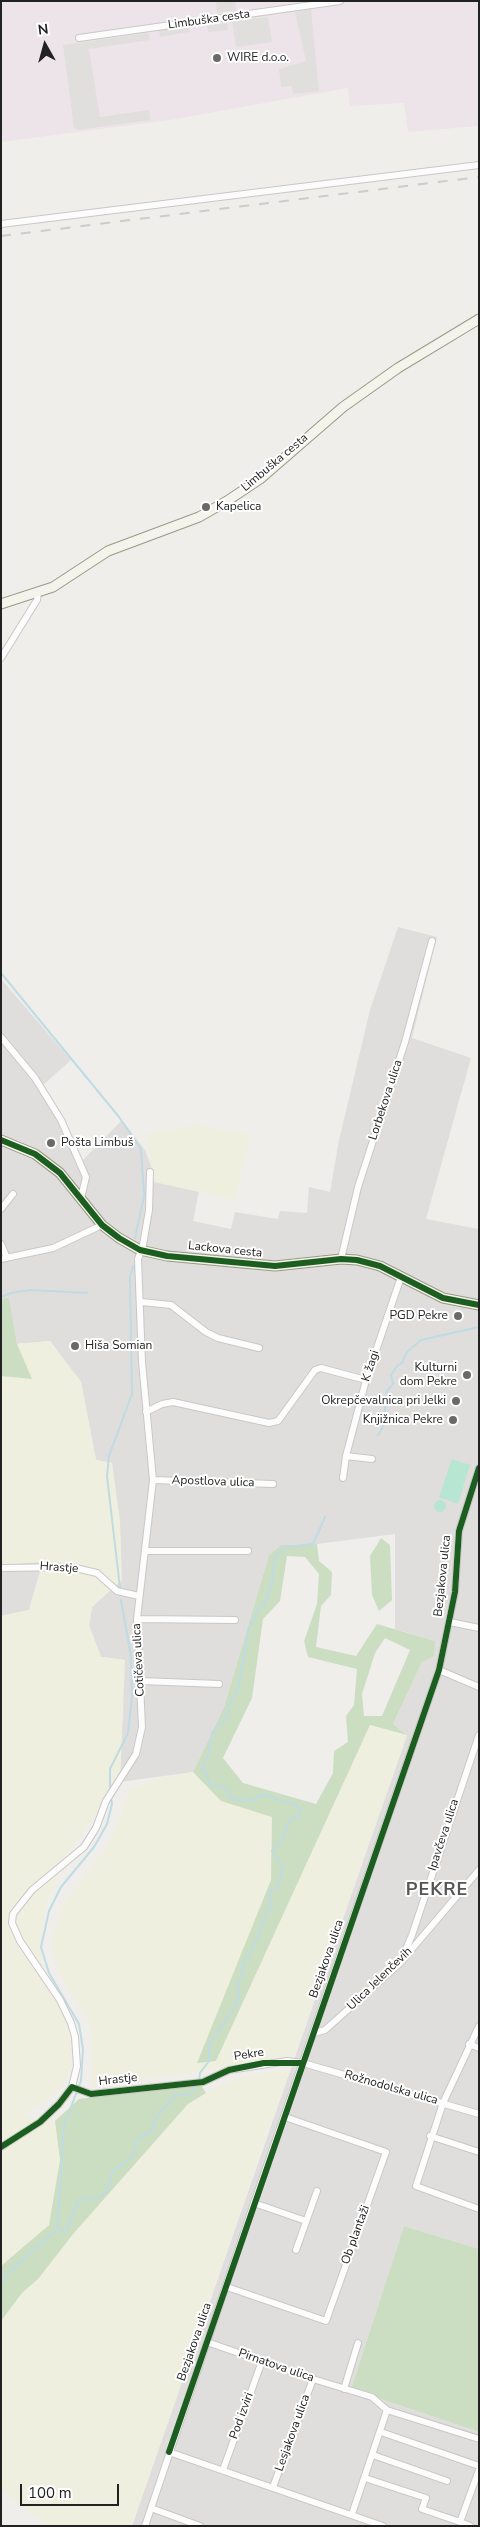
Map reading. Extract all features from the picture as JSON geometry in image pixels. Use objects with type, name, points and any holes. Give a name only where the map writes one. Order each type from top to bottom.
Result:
[{"type":"main road","name":"Limbuška cesta","points":[[1,604],[38,593],[60,582],[108,551],[199,517],[227,501],[260,479],[321,425],[357,397],[405,364],[479,319]]},
{"type":"main road","name":"Lackova cesta","points":[[1,1140],[20,1146],[60,1173],[102,1225],[118,1238],[140,1250],[167,1256],[266,1266],[288,1266],[341,1259],[357,1260],[380,1266],[443,1298],[479,1305]]},
{"type":"street","name":"Limbuška cesta","points":[[78,38],[340,1]]},
{"type":"street","points":[[1,224],[479,165]]},
{"type":"street","points":[[1,658],[37,600],[38,593]]},
{"type":"street","name":"Lorbekova ulica","points":[[341,1259],[358,1187],[405,1042],[432,941]]},
{"type":"street","points":[[1,1037],[35,1078],[61,1120],[86,1177],[81,1198]]},
{"type":"street","name":"Cotičeva ulica","points":[[75,2089],[77,2066],[75,2037],[71,2024],[60,2000],[20,1941],[12,1923],[13,1914],[32,1890],[84,1847],[96,1828],[110,1793],[136,1754],[142,1727],[137,1619],[153,1480],[142,1362],[138,1259],[143,1245],[149,1210],[150,1172]]},
{"type":"street","points":[[1,1210],[13,1194]]},
{"type":"street","points":[[1,1244],[4,1258],[52,1248],[102,1225]]},
{"type":"street","name":"K žagi","points":[[343,1478],[346,1456],[366,1380],[401,1277]]},
{"type":"street","points":[[140,1302],[171,1305],[206,1332],[218,1338],[258,1348]]},
{"type":"street","points":[[146,1412],[162,1404],[173,1402],[269,1423],[278,1420],[314,1370],[321,1368],[366,1380]]},
{"type":"street","points":[[346,1456],[372,1459]]},
{"type":"street","name":"Bezjakova ulica","points":[[145,2526],[302,2063],[439,1670],[450,1622],[459,1531],[479,1468]]},
{"type":"street","name":"Apostlova ulica","points":[[153,1480],[273,1484]]},
{"type":"street","points":[[145,1551],[248,1551]]},
{"type":"street","name":"Hrastje","points":[[1,1568],[71,1567],[96,1573],[117,1591],[139,1596]]},
{"type":"street","points":[[137,1619],[235,1620]]},
{"type":"street","name":"Bezjakova ulica","points":[[450,1622],[479,1628]]},
{"type":"street","points":[[439,1670],[479,1687]]},
{"type":"street","points":[[140,1681],[219,1684]]},
{"type":"street","name":"Ipavčeva ulica","points":[[400,1963],[412,1935],[479,1735]]},
{"type":"street","name":"Ulica Jelenčevih","points":[[314,2033],[325,2030],[400,1963],[479,1870]]},
{"type":"street","points":[[479,2026],[469,2044],[430,2136],[416,2186],[479,2209]]},
{"type":"street","points":[[469,2044],[479,2048]]},
{"type":"street","name":"Pekre","points":[[199,2082],[229,2070],[264,2064],[302,2063]]},
{"type":"street","name":"Rožnodolska ulica","points":[[302,2063],[479,2114]]},
{"type":"street","name":"Hrastje","points":[[75,2089],[91,2094],[199,2082]]},
{"type":"street","points":[[1,2147],[40,2122],[75,2089]]},
{"type":"street","name":"Ob plantaži","points":[[227,2287],[326,2321],[386,2152],[285,2117]]},
{"type":"street","points":[[430,2136],[479,2152]]},
{"type":"street","points":[[296,2250],[317,2191]]},
{"type":"street","points":[[254,2203],[306,2221]]},
{"type":"street","name":"Pirnatova ulica","points":[[207,2342],[313,2379],[372,2397],[387,2410],[479,2439]]},
{"type":"street","points":[[344,2389],[358,2343]]},
{"type":"street","name":"Pod izviri","points":[[223,2470],[262,2361]]},
{"type":"street","name":"Lesjakova ulica","points":[[273,2487],[313,2379]]},
{"type":"street","points":[[352,2514],[387,2410]]},
{"type":"street","points":[[381,2432],[479,2466]]},
{"type":"street","name":"Lesjakova ulica","points":[[169,2452],[383,2526]]},
{"type":"street","points":[[373,2455],[447,2482]]},
{"type":"street","points":[[460,2522],[479,2470]]},
{"type":"street","points":[[365,2478],[426,2498],[422,2509],[470,2526]]},
{"type":"street","points":[[151,2508],[200,2526]]},
{"type":"shaded area","points":[[1,1],[479,1],[479,126],[408,132],[404,103],[350,106],[348,88],[170,120],[1,142]]},
{"type":"shaded area","points":[[216,1],[235,1],[236,10],[217,13]]},
{"type":"shaded area","points":[[311,9],[319,91],[293,94],[292,86],[281,87],[279,69],[306,61],[295,12]]},
{"type":"shaded area","points":[[268,17],[272,42],[236,47],[232,21]]},
{"type":"shaded area","points":[[227,23],[228,30],[208,32],[207,26]]},
{"type":"shaded area","points":[[189,26],[190,32],[160,37],[159,30]]},
{"type":"shaded area","points":[[149,33],[150,40],[89,49],[100,117],[149,110],[150,120],[78,130],[74,128],[63,45]]},
{"type":"shaded area","points":[[398,927],[437,937],[412,1038],[471,1058],[426,1219],[479,1229],[479,2039],[477,2043],[479,2044],[479,2249],[404,2226],[351,2389],[479,2432],[479,2526],[132,2526],[407,1735],[393,1724],[422,1662],[435,1641],[395,1629],[395,1534],[317,1544],[281,1545],[269,1555],[224,1707],[193,1772],[120,1782],[124,1660],[101,1657],[89,1625],[92,1607],[121,1580],[120,1523],[112,1463],[96,1460],[81,1382],[50,1341],[17,1344],[9,1297],[1,1299],[1,979],[71,1060],[42,1086],[82,1161],[122,1120],[145,1150],[156,1179],[200,1186],[193,1221],[231,1229],[235,1212],[278,1219],[280,1211],[307,1213],[309,1187],[330,1192],[339,1140],[370,1010]]},
{"type":"shaded area","points":[[43,1561],[29,1610],[1,1616],[1,1565]]},
{"type":"green space","points":[[196,1125],[250,1135],[235,1200],[154,1182],[146,1134]]},
{"type":"green space","points":[[9,1297],[17,1344],[32,1379],[1,1376],[1,1299]]},
{"type":"green space","points":[[50,1341],[81,1382],[96,1460],[112,1463],[120,1523],[122,1580],[92,1607],[89,1625],[101,1657],[125,1660],[120,1782],[66,1855],[45,1909],[40,1947],[46,1987],[57,2002],[70,2028],[72,2052],[70,2071],[59,2091],[21,2116],[55,2121],[60,2160],[49,2225],[1,2265],[1,1616],[29,1610],[43,1562],[1,1565],[1,1376],[31,1379],[17,1344]]},
{"type":"green space","points":[[452,1459],[470,1465],[458,1504],[439,1497]]},
{"type":"green space","points":[[438,1500],[442,1500],[446,1506],[442,1512],[438,1512],[434,1508],[434,1504]]},
{"type":"green space","points":[[381,1538],[390,1545],[392,1600],[379,1611],[372,1595],[370,1556]]},
{"type":"green space","points":[[317,1544],[319,1561],[332,1572],[331,1595],[321,1606],[316,1647],[356,1656],[377,1624],[435,1641],[434,1656],[422,1662],[393,1724],[407,1735],[370,1725],[216,2061],[197,2063],[271,1880],[272,1817],[221,1801],[193,1772],[224,1707],[269,1555],[281,1545]],"holes":[[[287,1556],[305,1557],[319,1574],[317,1604],[304,1641],[308,1657],[357,1669],[354,1705],[346,1716],[348,1742],[334,1751],[333,1773],[316,1804],[243,1783],[223,1758],[252,1698],[263,1619],[280,1601]],[[385,1638],[410,1650],[382,1716],[364,1716],[362,1694],[375,1653]]]},
{"type":"green space","points":[[370,1725],[407,1735],[294,2055],[197,2072],[91,2086],[92,2039],[89,2024],[61,1975],[52,1952],[52,1941],[62,1906],[106,1848],[116,1828],[129,1790],[157,1779],[193,1772],[221,1801],[272,1816],[271,1880],[198,2063],[216,2061]]},
{"type":"green space","points":[[289,2070],[132,2526],[44,2526],[43,2522],[1,2490],[1,2321],[22,2293],[38,2279],[74,2233],[188,2104],[216,2087],[235,2080],[251,2075]]},
{"type":"green space","points":[[201,2085],[206,2093],[188,2104],[74,2233],[38,2279],[22,2293],[1,2321],[1,2266],[49,2225],[60,2160],[55,2121],[79,2099]]},
{"type":"green space","points":[[404,2226],[479,2249],[479,2432],[351,2389]]},
{"type":"waterway","points":[[1,973],[119,1117],[141,1149],[144,1196],[135,1238]]},
{"type":"waterway","points":[[120,1588],[107,1476],[109,1456],[132,1394],[130,1277],[133,1266]]},
{"type":"waterway","points":[[1,1297],[11,1293],[30,1290],[87,1293]]},
{"type":"waterway","points":[[378,1435],[383,1427],[387,1391],[393,1384],[391,1375],[397,1366],[402,1363],[407,1352],[421,1340],[479,1327]]},
{"type":"waterway","points":[[199,2081],[200,2073],[209,2061],[209,2045],[235,2007],[240,1992],[237,1983],[241,1978],[244,1961],[253,1949],[267,1910],[272,1908],[269,1891],[278,1886],[283,1867],[272,1851],[282,1840],[289,1821],[299,1816],[300,1810],[295,1804],[278,1800],[266,1794],[249,1801],[231,1799],[226,1788],[209,1784],[207,1774],[203,1770],[203,1763],[208,1756],[212,1733],[226,1719],[231,1700],[237,1694],[249,1627],[255,1619],[256,1611],[264,1604],[271,1588],[275,1557],[285,1547],[313,1544],[325,1517]]},
{"type":"waterway","points":[[110,1790],[110,1769],[128,1733],[132,1697],[131,1656],[121,1600]]},
{"type":"waterway","points":[[1,2280],[57,2229],[64,2125],[81,2081],[83,2049],[79,2024],[49,1973],[41,1947],[49,1911],[61,1887],[94,1847],[107,1824],[112,1804],[111,1798]]},
{"type":"waterway","points":[[57,2229],[65,2232],[79,2200],[98,2198],[107,2191],[112,2172],[132,2157],[137,2139],[152,2131],[155,2119],[175,2095],[190,2094],[197,2085]]},
{"type":"waterway","points":[[479,2490],[479,2496]]},
{"type":"railway","points":[[1,236],[479,177]]},
{"type":"cycle path","points":[[1,1140],[35,1154],[60,1173],[102,1225],[119,1238],[140,1250],[167,1256],[275,1266],[341,1259],[357,1260],[380,1266],[443,1298],[479,1305]]},
{"type":"cycle path","points":[[169,2452],[439,1670],[455,1592],[459,1531],[479,1468]]},
{"type":"cycle path","points":[[1,2147],[40,2122],[59,2104],[72,2087],[91,2094],[203,2082],[229,2070],[264,2063],[303,2063]]},
{"type":"place","name":"WIRE d.o.o.","points":[[217,58]]},
{"type":"place","name":"Kapelica","points":[[206,507]]},
{"type":"place","name":"Pošta Limbuš","points":[[51,1143]]},
{"type":"place","name":"PGD Pekre","points":[[458,1316]]},
{"type":"place","name":"Hiša Somian","points":[[75,1346]]},
{"type":"place","name":"Kulturni dom Pekre","points":[[467,1375]]},
{"type":"place","name":"Okrepčevalnica pri Jelki","points":[[456,1401]]},
{"type":"place","name":"Knjižnica Pekre","points":[[453,1420]]},
{"type":"district","name":"PEKRE","points":[[437,1891]]}]
